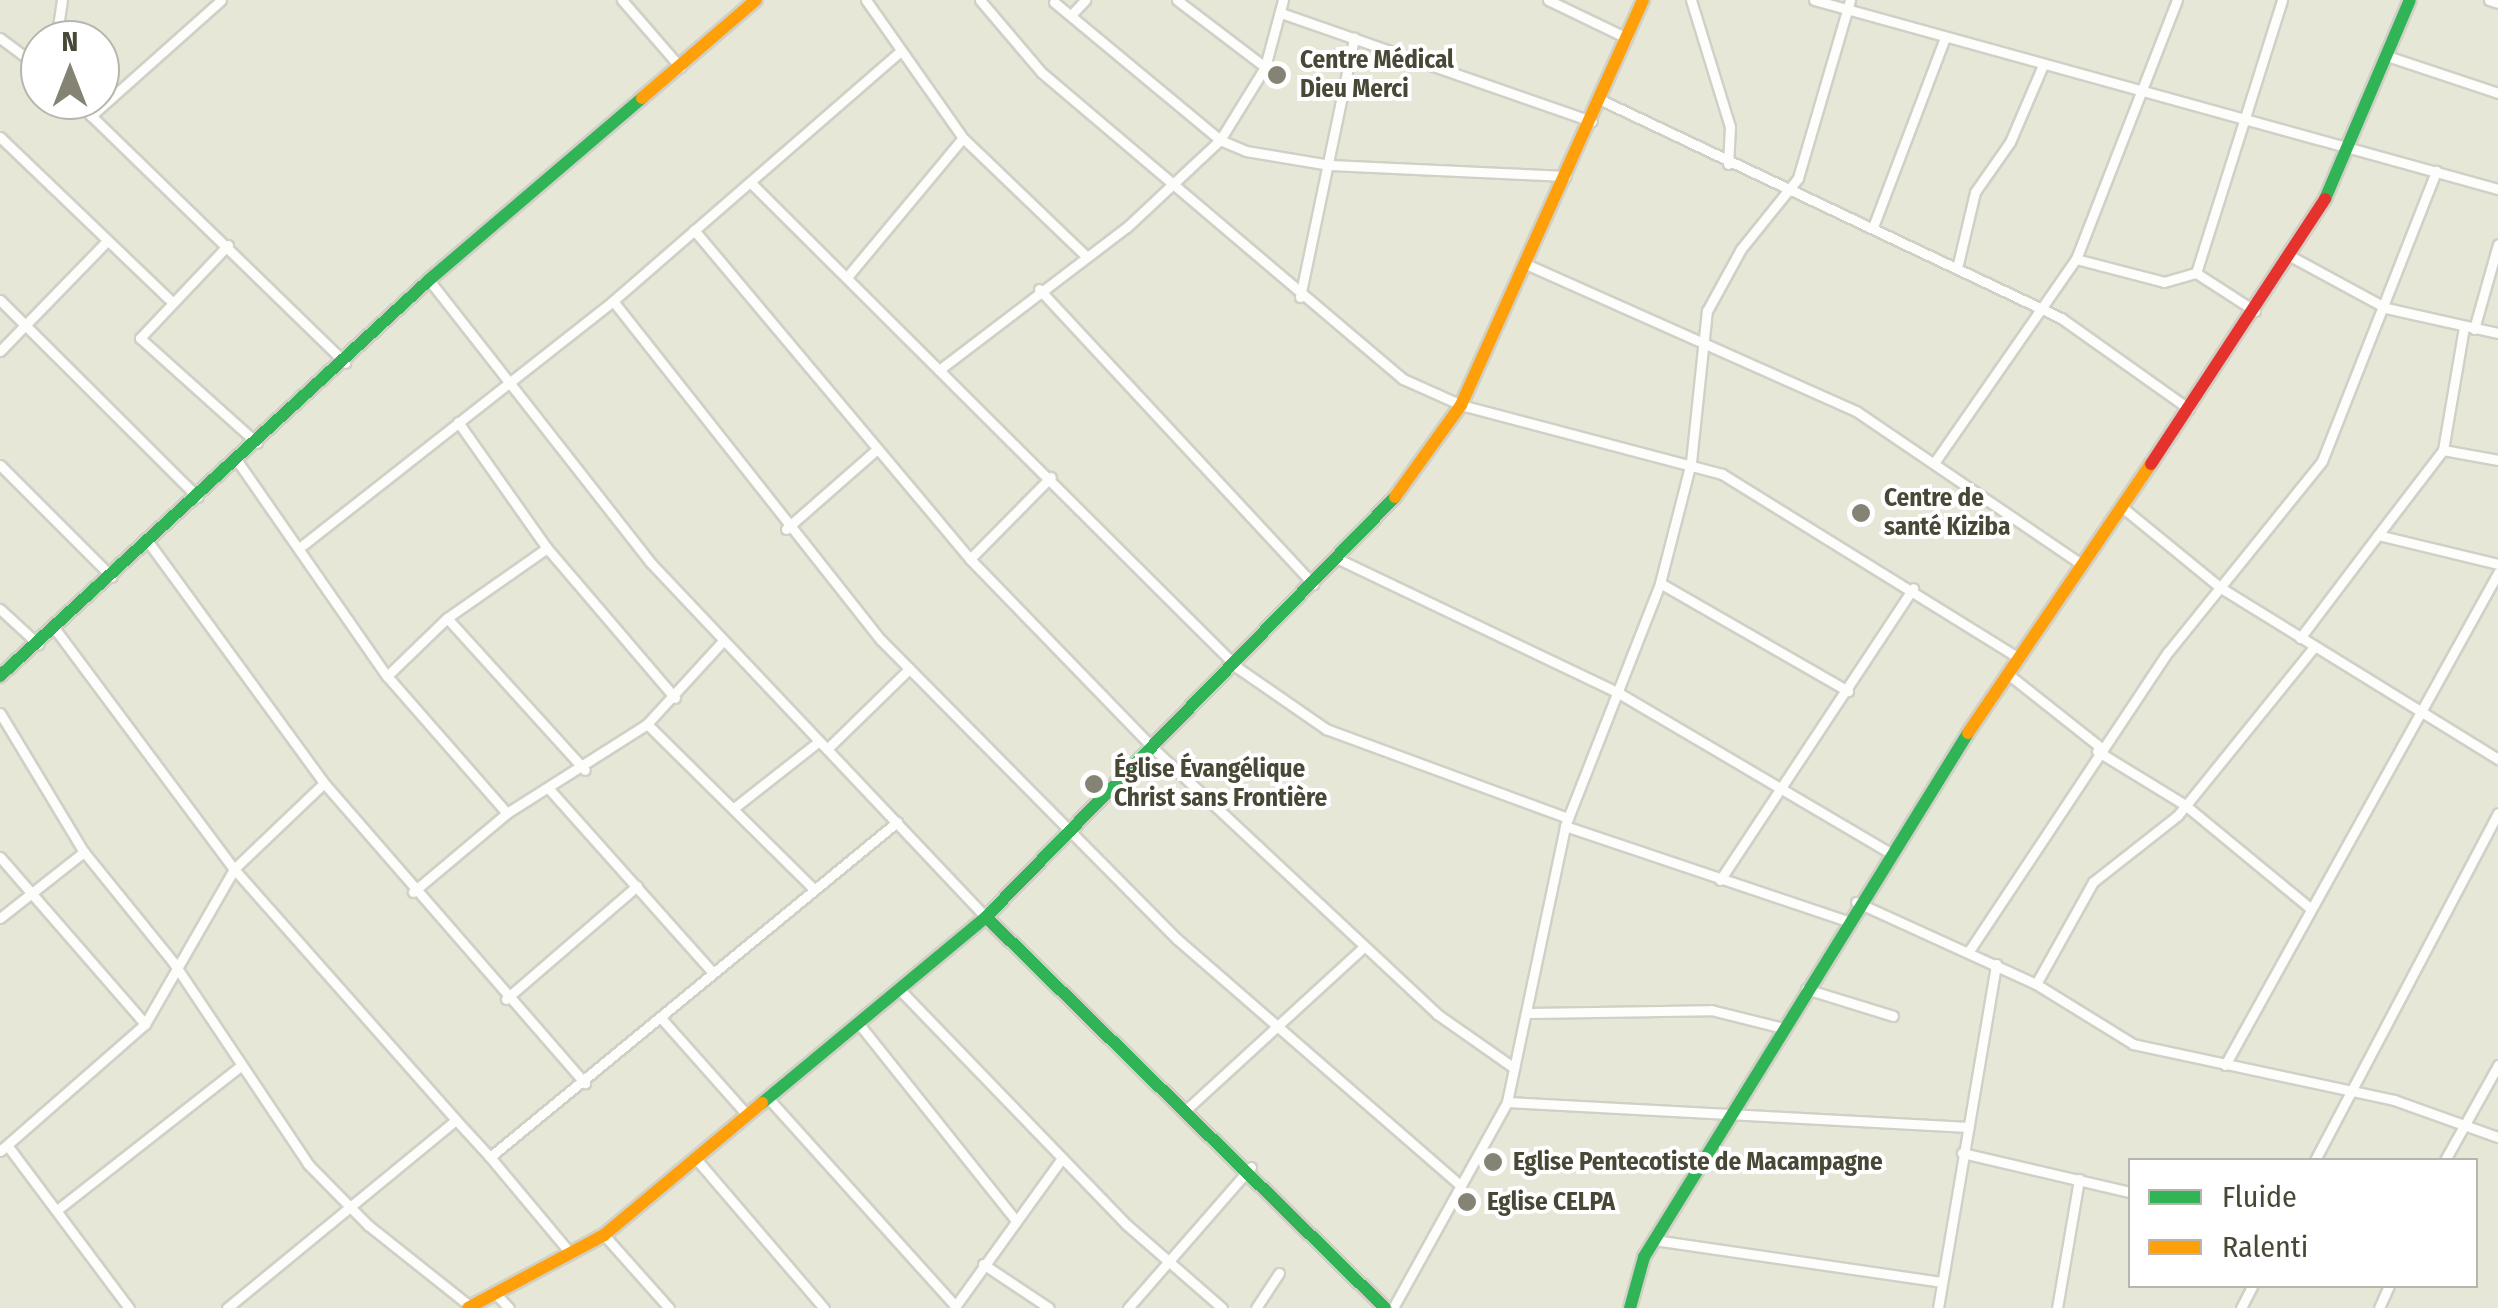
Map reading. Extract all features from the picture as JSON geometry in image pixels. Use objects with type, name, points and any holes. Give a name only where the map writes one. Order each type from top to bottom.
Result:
[{"type":"street","points":[[120,90],[222,0]]},
{"type":"street","points":[[622,0],[680,67]]},
{"type":"street","points":[[0,676],[238,462],[429,280],[756,0]]},
{"type":"street","points":[[866,0],[963,138],[1086,256]]},
{"type":"street","points":[[980,0],[1040,72],[1300,297],[1402,378],[1461,405],[1691,462],[1804,518],[2019,658]]},
{"type":"street","points":[[1073,14],[1085,0]]},
{"type":"street","points":[[1178,0],[1265,67]]},
{"type":"street","points":[[943,367],[1174,185],[1220,140],[1265,67],[1282,0]]},
{"type":"street","points":[[1548,0],[1627,38]]},
{"type":"street","points":[[0,713],[84,852],[174,962],[238,1068],[350,1209],[469,1307],[604,1235],[986,918],[1152,747],[1238,668],[1427,462],[1461,405],[1528,266],[1643,0]]},
{"type":"street","points":[[1691,0],[1730,126],[1728,164]]},
{"type":"street","points":[[1814,0],[1849,4],[2144,94],[2498,190]]},
{"type":"street","points":[[2196,273],[2240,120],[2282,0]]},
{"type":"street","points":[[1630,1308],[1644,1257],[1661,1241],[1737,1115],[1844,920],[1887,851],[2292,257],[2354,149],[2410,0]]},
{"type":"street","points":[[2489,0],[2498,3]]},
{"type":"street","points":[[1934,463],[2076,260],[2144,94],[2174,1]]},
{"type":"street","points":[[1054,2],[1220,140],[1330,165],[1569,176]]},
{"type":"street","points":[[429,280],[722,642],[986,918],[1250,1167],[1392,1308],[1507,1102],[1530,1013],[1566,822],[1660,582],[1691,462],[1705,340],[1723,276],[1792,191],[1849,4]]},
{"type":"street","points":[[1281,13],[1592,121]]},
{"type":"street","points":[[1873,227],[1944,36]]},
{"type":"street","points":[[1300,297],[1354,38]]},
{"type":"street","points":[[303,544],[613,301],[901,51]]},
{"type":"street","points":[[2390,57],[2498,93]]},
{"type":"street","points":[[1958,264],[1976,192],[2010,142],[2043,65]]},
{"type":"street","points":[[1601,100],[1728,164],[1958,264],[2041,308],[2188,409]]},
{"type":"street","points":[[95,120],[228,244],[345,362]]},
{"type":"street","points":[[0,137],[106,243],[172,302]]},
{"type":"street","points":[[846,277],[963,138]]},
{"type":"street","points":[[1970,952],[2098,750],[2322,461],[2386,308],[2436,171]]},
{"type":"street","points":[[750,182],[943,367],[1238,668],[1326,729],[1720,880],[1844,920]]},
{"type":"street","points":[[694,230],[970,559],[1152,747],[1473,1045],[1514,1068]]},
{"type":"street","points":[[0,350],[106,243]]},
{"type":"street","points":[[228,244],[140,338],[257,444]]},
{"type":"street","points":[[2300,638],[2443,450],[2468,328],[2498,244]]},
{"type":"street","points":[[2292,257],[2386,308],[2498,333]]},
{"type":"street","points":[[2076,260],[2164,282],[2196,273],[2256,311]]},
{"type":"street","points":[[1528,266],[1705,340],[1856,411],[2083,564]]},
{"type":"street","points":[[1039,289],[1313,584]]},
{"type":"street","points":[[0,300],[198,496]]},
{"type":"street","points":[[613,301],[786,528],[908,669],[1068,832],[1273,1030],[1461,1186]]},
{"type":"street","points":[[458,422],[547,548],[675,698]]},
{"type":"street","points":[[786,528],[876,450]]},
{"type":"street","points":[[2443,450],[2498,460]]},
{"type":"street","points":[[238,462],[303,544],[387,676],[507,813]]},
{"type":"street","points":[[0,465],[112,578]]},
{"type":"street","points":[[970,559],[1051,477]]},
{"type":"street","points":[[2122,507],[2221,588],[2498,760]]},
{"type":"street","points":[[2378,535],[2498,564]]},
{"type":"street","points":[[149,544],[324,784],[506,1000],[585,1083]]},
{"type":"street","points":[[387,676],[447,618],[547,548]]},
{"type":"street","points":[[1336,558],[1618,692],[1786,785],[1887,851]]},
{"type":"street","points":[[2225,1064],[2498,574]]},
{"type":"street","points":[[1660,582],[1848,691]]},
{"type":"street","points":[[1720,880],[1913,588]]},
{"type":"street","points":[[0,610],[38,644]]},
{"type":"street","points":[[447,618],[585,770]]},
{"type":"street","points":[[55,630],[234,869],[490,1157],[570,1254]]},
{"type":"street","points":[[413,892],[507,813],[585,770],[647,724],[675,698],[722,642]]},
{"type":"street","points":[[2036,984],[2093,882],[2185,805],[2314,647]]},
{"type":"street","points":[[827,749],[908,669]]},
{"type":"street","points":[[2008,674],[2098,750],[2185,805],[2310,909]]},
{"type":"street","points":[[647,724],[813,888]]},
{"type":"street","points":[[734,808],[818,741]]},
{"type":"street","points":[[129,1308],[57,1210],[4,1148],[145,1024],[174,962],[234,869],[324,784]]},
{"type":"street","points":[[551,790],[712,972]]},
{"type":"street","points":[[2317,1158],[2498,812]]},
{"type":"street","points":[[490,1157],[585,1083],[712,972],[897,822]]},
{"type":"street","points":[[0,918],[84,852]]},
{"type":"street","points":[[0,857],[145,1024]]},
{"type":"street","points":[[506,1000],[637,886]]},
{"type":"street","points":[[1856,902],[2036,984],[2133,1044],[2352,1090],[2498,1137]]},
{"type":"street","points":[[1188,1108],[1364,947]]},
{"type":"street","points":[[1938,1308],[1996,964]]},
{"type":"street","points":[[1806,989],[1893,1016]]},
{"type":"street","points":[[901,991],[1165,1262],[1222,1308]]},
{"type":"street","points":[[1530,1013],[1711,1010],[1783,1028]]},
{"type":"street","points":[[661,1018],[747,1116]]},
{"type":"street","points":[[859,1024],[1014,1218]]},
{"type":"street","points":[[2446,1158],[2498,1065]]},
{"type":"street","points":[[57,1210],[238,1068]]},
{"type":"street","points":[[768,1098],[954,1307],[1014,1218],[1062,1158]]},
{"type":"street","points":[[1507,1102],[1968,1127]]},
{"type":"street","points":[[228,1308],[456,1120]]},
{"type":"street","points":[[1962,1154],[2128,1192]]},
{"type":"street","points":[[697,1160],[824,1308]]},
{"type":"street","points":[[1128,1308],[1250,1167]]},
{"type":"street","points":[[2057,1308],[2078,1179]]},
{"type":"street","points":[[604,1235],[669,1308]]},
{"type":"street","points":[[1661,1241],[1941,1282]]},
{"type":"street","points":[[983,1264],[1049,1308]]},
{"type":"street","points":[[1256,1308],[1279,1273]]},
{"type":"street","points":[[494,1292],[509,1308]]},
{"type":"street","points":[[2380,1306],[2394,1308]]},
{"type":"shaded area","points":[[0,0],[2498,0],[2498,1308],[0,1308]]},
{"type":"traffic: fast","points":[[2325,199],[2410,0]]},
{"type":"traffic: fast","points":[[0,676],[429,280],[642,98]]},
{"type":"traffic: fast","points":[[762,1103],[986,917],[1395,497]]},
{"type":"traffic: fast","points":[[1630,1308],[1644,1257],[1968,733]]},
{"type":"traffic: fast","points":[[986,917],[1385,1308]]},
{"type":"traffic: slow","points":[[642,98],[756,0]]},
{"type":"traffic: slow","points":[[1395,497],[1461,405],[1643,0]]},
{"type":"traffic: slow","points":[[1968,733],[2151,464]]},
{"type":"traffic: slow","points":[[468,1308],[604,1235],[762,1103]]},
{"type":"traffic: jam","points":[[2151,464],[2325,199]]},
{"type":"place","name":"Centre Médical Dieu Merci","points":[[1277,75]]},
{"type":"place","name":"Centre de santé Kiziba","points":[[1861,513]]},
{"type":"place","name":"Église Évangélique Christ sans Frontière","points":[[1094,784]]},
{"type":"place","name":"Eglise Pentecotiste de Macampagne","points":[[1493,1162]]},
{"type":"place","name":"Eglise CELPA","points":[[1467,1202]]}]
